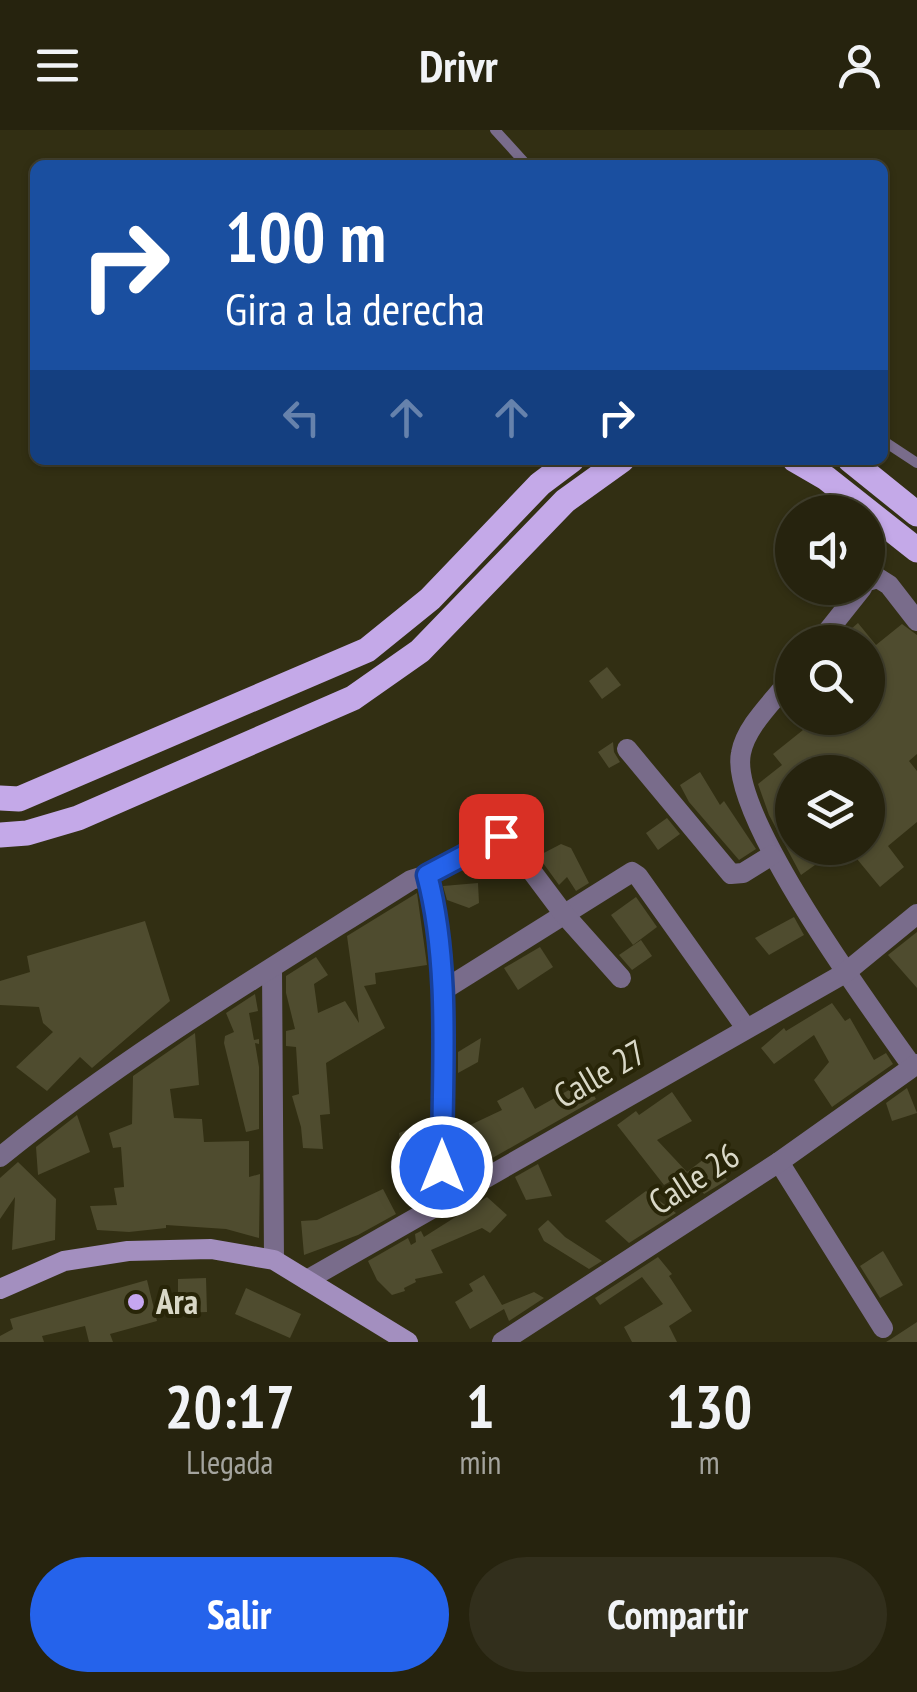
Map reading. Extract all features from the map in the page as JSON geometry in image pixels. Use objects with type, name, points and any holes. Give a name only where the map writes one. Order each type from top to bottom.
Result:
[{"type":"main road","points":[[0,798],[19,799],[367,650],[430,599],[540,484],[565,465]]},
{"type":"main road","points":[[0,834],[27,833],[78,818],[353,698],[420,652],[565,500],[615,465]]},
{"type":"main road","points":[[804,465],[826,478],[917,550]]},
{"type":"main road","points":[[856,465],[917,514]]},
{"type":"main road","points":[[0,1290],[64,1262],[128,1251],[211,1249],[274,1260],[408,1342]]},
{"type":"street","points":[[885,582],[917,621]]},
{"type":"street","points":[[833,625],[848,605]]},
{"type":"street","points":[[775,699],[746,737],[740,754],[740,773],[772,855],[845,973],[914,1065]]},
{"type":"street","points":[[627,750],[731,874],[743,873],[772,855]]},
{"type":"street","points":[[0,1157],[58,1110],[272,968],[411,880],[501,836],[621,978]]},
{"type":"street","points":[[442,991],[632,872],[746,1028]]},
{"type":"street","points":[[427,875],[442,991],[442,1202]]},
{"type":"street","name":"Calle 27","points":[[307,1280],[845,973],[917,914]]},
{"type":"street","points":[[272,968],[274,1260]]},
{"type":"street","name":"Calle 26","points":[[502,1342],[779,1162],[914,1065]]},
{"type":"street","points":[[779,1162],[883,1328]]},
{"type":"lane","points":[[495,130],[522,160]]},
{"type":"lane","points":[[888,444],[917,463]]},
{"type":"building","points":[[902,624],[917,635],[917,754],[909,761],[917,771],[917,822],[888,846],[904,867],[880,887],[862,865],[885,865],[885,755],[773,754],[797,735],[885,735],[885,638]]},
{"type":"building","points":[[607,667],[621,685],[602,699],[589,681]]},
{"type":"building","points":[[613,742],[620,762],[609,768],[598,752]]},
{"type":"building","points":[[775,771],[775,826],[769,815],[758,784]]},
{"type":"building","points":[[700,772],[720,805],[724,801],[756,849],[739,860],[689,802],[680,785]]},
{"type":"building","points":[[667,818],[680,834],[658,850],[646,833]]},
{"type":"building","points":[[561,844],[571,848],[589,883],[576,891],[567,877],[559,885],[538,856]]},
{"type":"building","points":[[796,865],[815,865],[801,875]]},
{"type":"building","points":[[478,883],[479,903],[469,908],[447,900],[443,886]]},
{"type":"building","points":[[417,893],[427,965],[375,973],[376,984],[364,986],[385,1028],[326,1063],[330,1114],[320,1115],[323,1149],[303,1148],[292,1096],[299,1094],[296,1047],[286,1046],[286,1031],[295,1029],[286,976],[316,957],[328,975],[314,984],[318,1013],[345,1001],[359,1023],[347,936]]},
{"type":"building","points":[[636,897],[657,927],[633,945],[611,915]]},
{"type":"building","points":[[794,917],[804,935],[769,955],[755,938]]},
{"type":"building","points":[[145,921],[170,1001],[92,1068],[80,1057],[47,1091],[16,1067],[53,1032],[43,1023],[39,1007],[0,1005],[0,981],[30,972],[27,956]]},
{"type":"building","points":[[917,932],[917,988],[888,955]]},
{"type":"building","points":[[641,940],[652,956],[632,970],[619,955]]},
{"type":"building","points":[[540,947],[553,967],[518,990],[504,968]]},
{"type":"building","points":[[255,994],[258,1011],[249,1013],[254,1040],[259,1039],[259,1044],[255,1043],[259,1129],[246,1132],[224,1043],[225,1036],[234,1032],[226,1013]]},
{"type":"building","points":[[832,1003],[845,1021],[850,1018],[874,1060],[886,1053],[893,1064],[832,1107],[814,1080],[829,1062],[814,1035],[774,1064],[761,1048],[784,1028],[786,1031]]},
{"type":"building","points":[[195,1033],[199,1085],[170,1089],[174,1118],[202,1119],[204,1142],[249,1141],[249,1177],[260,1174],[259,1238],[226,1229],[166,1225],[129,1232],[97,1230],[90,1206],[117,1205],[114,1188],[124,1187],[121,1147],[113,1148],[109,1133],[132,1124],[133,1076]]},
{"type":"building","points":[[481,1038],[478,1062],[458,1073],[458,1052]]},
{"type":"building","points":[[585,1081],[596,1099],[482,1164],[466,1127],[502,1110],[497,1101],[523,1087],[535,1109]]},
{"type":"building","points":[[907,1088],[917,1113],[892,1121],[886,1103]]},
{"type":"building","points":[[672,1092],[692,1121],[657,1140],[687,1172],[664,1185],[617,1125]]},
{"type":"building","points":[[77,1115],[90,1152],[38,1175],[36,1147]]},
{"type":"building","points":[[430,1121],[428,1195],[412,1204],[412,1146],[401,1150],[399,1133]]},
{"type":"building","points":[[708,1156],[727,1180],[704,1194],[687,1172]]},
{"type":"building","points":[[18,1162],[56,1199],[55,1240],[12,1250],[15,1197],[0,1219],[0,1178]]},
{"type":"building","points":[[538,1164],[552,1196],[526,1200],[515,1177]]},
{"type":"building","points":[[383,1189],[396,1214],[358,1235],[304,1255],[301,1221],[317,1220]]},
{"type":"building","points":[[646,1191],[676,1213],[629,1243],[605,1221]]},
{"type":"building","points":[[487,1197],[507,1215],[490,1233],[482,1228],[431,1250],[443,1273],[415,1279],[405,1291],[392,1295],[377,1280],[368,1261],[408,1238],[411,1245],[416,1242],[415,1234],[421,1231],[424,1237]]},
{"type":"building","points":[[548,1220],[565,1237],[602,1261],[589,1269],[544,1241],[538,1229]]},
{"type":"building","points":[[883,1251],[903,1285],[880,1298],[860,1266]]},
{"type":"building","points":[[658,1257],[692,1311],[669,1326],[677,1342],[632,1342],[624,1327],[663,1304],[642,1277],[600,1305],[595,1298]]},
{"type":"building","points":[[484,1275],[502,1305],[534,1292],[544,1298],[509,1321],[504,1309],[470,1329],[455,1302],[473,1291],[469,1284]]},
{"type":"building","points":[[206,1278],[207,1312],[178,1313],[178,1279]]},
{"type":"building","points":[[147,1280],[157,1321],[110,1334],[113,1342],[89,1342],[85,1326],[42,1336],[44,1342],[0,1342],[0,1336],[13,1329],[10,1319]]},
{"type":"building","points":[[246,1288],[301,1314],[290,1338],[235,1314]]},
{"type":"building","points":[[917,1322],[917,1342],[886,1342],[891,1339]]},
{"type":"place","name":"Ara","points":[[136,1302]]},
{"type":"route","points":[[442,1167],[442,991],[427,875],[501,836]]}]
